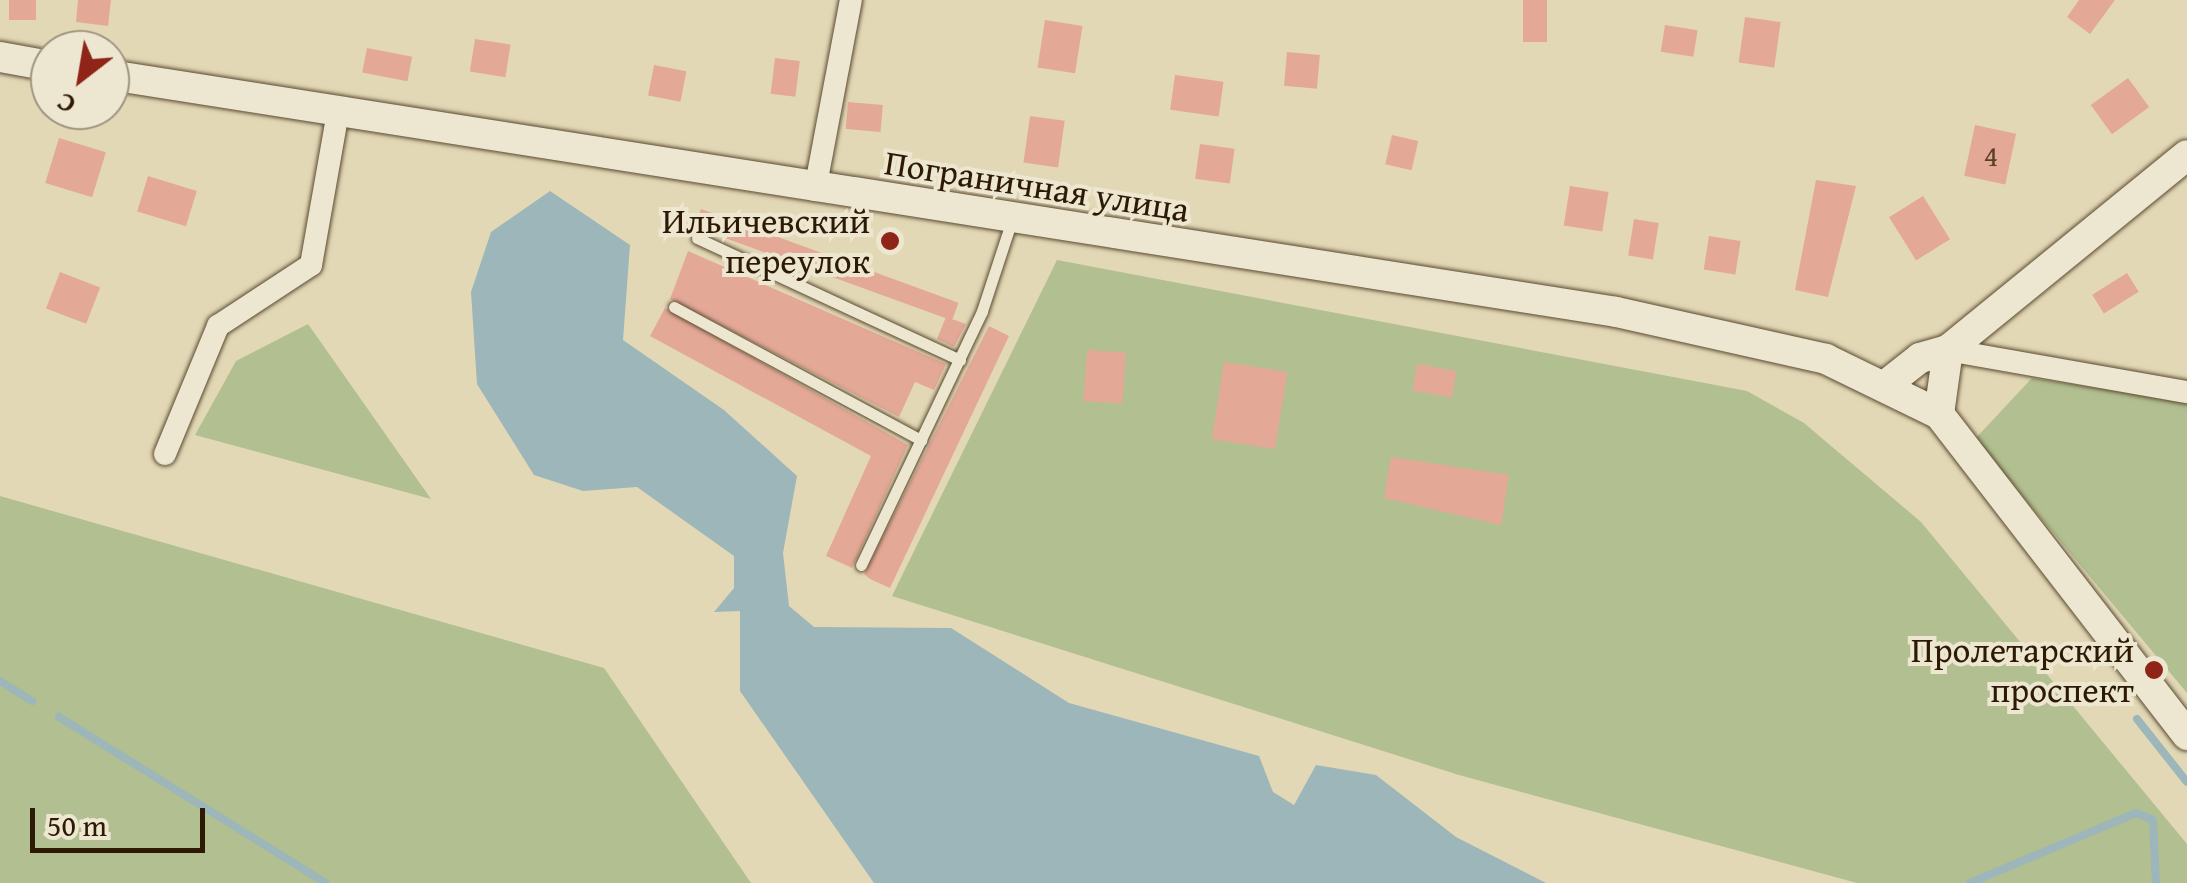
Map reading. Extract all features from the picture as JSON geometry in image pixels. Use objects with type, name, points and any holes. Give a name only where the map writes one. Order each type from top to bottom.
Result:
[{"type":"main road","points":[[0,58],[30,63]]},
{"type":"main road","name":"Пограничная улица","points":[[130,78],[1767,340],[1887,384],[1939,414]]},
{"type":"main road","points":[[1887,384],[1920,358],[1948,350],[2187,155]]},
{"type":"main road","points":[[1948,350],[1939,414],[2187,735]]},
{"type":"street","points":[[814,190],[851,0]]},
{"type":"street","points":[[164,454],[218,326],[311,265],[338,112]]},
{"type":"street","points":[[1948,350],[2187,392]]},
{"type":"lane","points":[[861,565],[960,360],[1012,220]]},
{"type":"lane","points":[[697,238],[960,360]]},
{"type":"lane","points":[[674,307],[920,440]]},
{"type":"green space","points":[[1057,260],[1747,391],[1804,423],[1921,522],[2187,844],[2187,883],[1857,883],[1459,775],[892,596]]},
{"type":"green space","points":[[308,324],[431,499],[195,435],[236,361]]},
{"type":"green space","points":[[2032,378],[2187,402],[2187,693],[1975,439]]},
{"type":"green space","points":[[0,496],[604,668],[751,883],[0,883]]},
{"type":"water","points":[[550,191],[630,245],[623,340],[724,410],[797,476],[783,553],[789,606],[814,627],[951,628],[1069,703],[1259,756],[1273,792],[1294,805],[1316,765],[1376,775],[1456,837],[1546,883],[874,883],[740,691],[740,611],[714,612],[734,588],[734,556],[637,487],[583,491],[534,475],[477,384],[471,292],[491,232]]},
{"type":"building","points":[[9,0],[36,0],[36,20],[9,20]]},
{"type":"building","points":[[78,0],[111,0],[108,26],[76,22]]},
{"type":"building","points":[[1523,0],[1547,0],[1547,42],[1523,42]]},
{"type":"building","points":[[2079,0],[2115,0],[2090,34],[2067,17]]},
{"type":"building","points":[[1745,17],[1781,22],[1774,68],[1739,63]]},
{"type":"building","points":[[1045,20],[1083,26],[1075,73],[1037,67]]},
{"type":"building","points":[[1665,25],[1698,30],[1693,57],[1661,52]]},
{"type":"building","points":[[475,39],[511,45],[505,77],[470,72]]},
{"type":"building","points":[[367,48],[412,57],[407,81],[362,73]]},
{"type":"building","points":[[1287,52],[1320,55],[1317,89],[1284,86]]},
{"type":"building","points":[[775,58],[800,61],[795,97],[771,94]]},
{"type":"building","points":[[654,65],[686,71],[680,102],[648,95]]},
{"type":"building","points":[[1175,75],[1224,82],[1219,116],[1170,110]]},
{"type":"building","points":[[2128,78],[2149,107],[2112,134],[2091,105]]},
{"type":"building","points":[[848,102],[883,105],[881,132],[846,129]]},
{"type":"building","points":[[1030,116],[1065,121],[1058,167],[1023,163]]},
{"type":"building","points":[[1975,125],[2016,134],[2005,185],[1964,176]]},
{"type":"building","points":[[1392,135],[1418,141],[1412,170],[1385,164]]},
{"type":"building","points":[[59,138],[106,152],[92,197],[45,183]]},
{"type":"building","points":[[1200,144],[1235,149],[1230,184],[1195,179]]},
{"type":"building","points":[[148,176],[197,191],[186,226],[137,211]]},
{"type":"building","points":[[1816,180],[1856,186],[1828,297],[1795,290]]},
{"type":"building","points":[[1570,186],[1609,192],[1602,232],[1564,226]]},
{"type":"building","points":[[1923,196],[1950,239],[1916,260],[1889,217]]},
{"type":"building","points":[[701,209],[958,303],[952,321],[695,227]]},
{"type":"building","points":[[1634,219],[1659,223],[1653,259],[1628,256]]},
{"type":"building","points":[[1709,236],[1741,241],[1735,275],[1704,270]]},
{"type":"building","points":[[688,251],[946,364],[934,390],[915,382],[899,417],[670,299]]},
{"type":"building","points":[[60,272],[100,287],[86,324],[46,308]]},
{"type":"building","points":[[2127,273],[2139,292],[2104,313],[2092,295]]},
{"type":"building","points":[[665,308],[908,445],[852,568],[826,556],[871,456],[650,336]]},
{"type":"building","points":[[946,317],[966,324],[954,347],[937,339]]},
{"type":"building","points":[[989,326],[1009,336],[890,588],[864,574]]},
{"type":"building","points":[[1087,350],[1126,353],[1122,404],[1083,401]]},
{"type":"building","points":[[1224,362],[1287,372],[1275,449],[1212,439]]},
{"type":"building","points":[[1417,364],[1456,371],[1452,398],[1412,391]]},
{"type":"building","points":[[1391,457],[1509,475],[1501,525],[1384,498]]},
{"type":"waterway","points":[[0,681],[32,701]]},
{"type":"waterway","points":[[59,717],[326,883]]},
{"type":"waterway","points":[[2137,719],[2187,782]]},
{"type":"waterway","points":[[1970,883],[2136,813],[2153,820],[2156,883]]},
{"type":"place","name":"Ильичевский переулок","points":[[890,241]]},
{"type":"place","name":"Пролетарский проспект","points":[[2154,670]]}]
